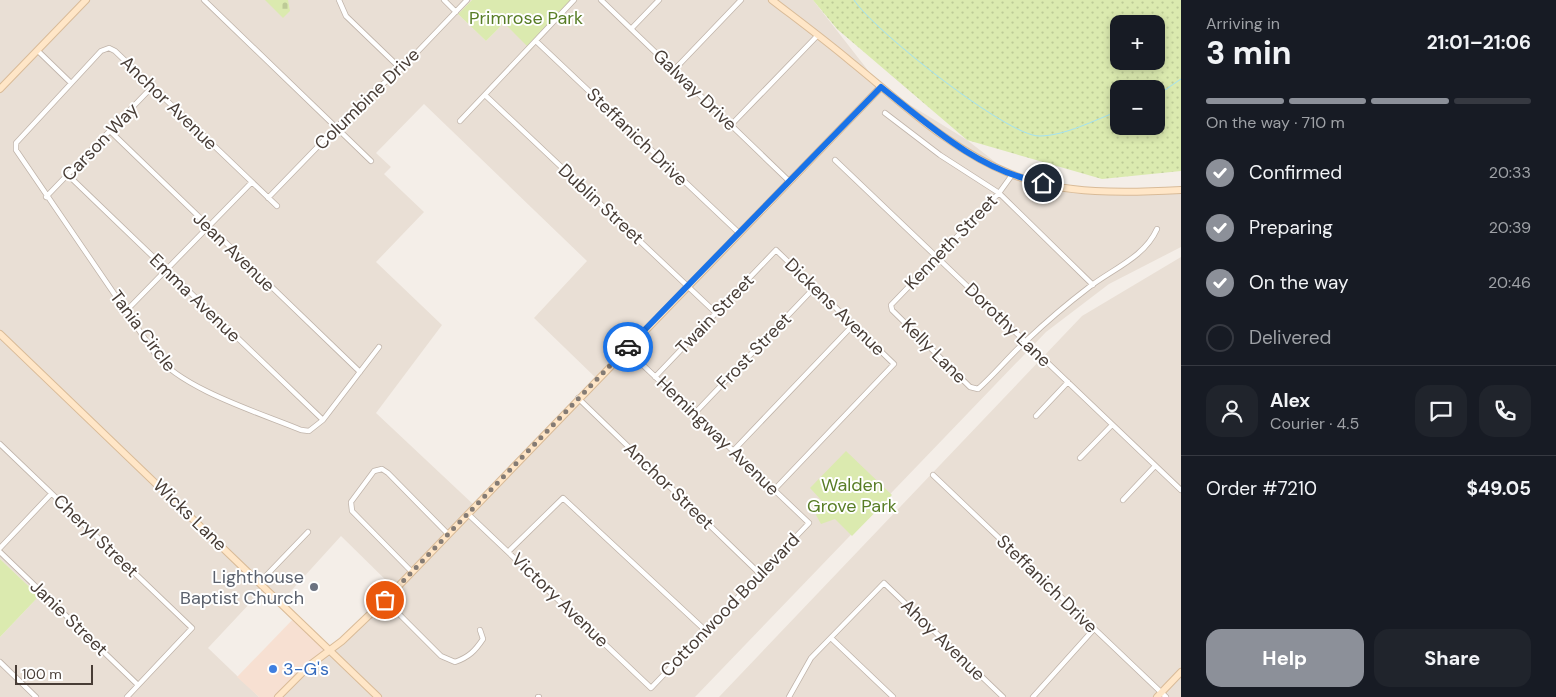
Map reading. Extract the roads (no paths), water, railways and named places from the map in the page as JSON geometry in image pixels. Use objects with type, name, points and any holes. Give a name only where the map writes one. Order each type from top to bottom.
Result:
[{"type":"street","points":[[0,89],[86,0]]},
{"type":"street","points":[[204,0],[372,161]]},
{"type":"street","points":[[339,0],[346,16],[401,69]]},
{"type":"street","points":[[444,0],[456,12]]},
{"type":"street","name":"Columbine Drive","points":[[268,198],[335,127],[361,102],[401,69],[467,0]]},
{"type":"street","points":[[460,121],[574,0]]},
{"type":"street","name":"Galway Drive","points":[[601,0],[789,181]]},
{"type":"street","points":[[631,29],[659,0]]},
{"type":"street","points":[[674,70],[741,0]]},
{"type":"street","points":[[772,0],[951,142],[1012,175],[1032,181],[1078,188],[1138,191],[1181,190]]},
{"type":"street","points":[[731,125],[818,35]]},
{"type":"street","name":"Steffanich Drive","points":[[536,40],[738,233]]},
{"type":"street","name":"Anchor Avenue","points":[[71,83],[101,51],[109,48],[115,51],[277,206]]},
{"type":"street","points":[[38,51],[71,83]]},
{"type":"street","name":"Tania Circle","points":[[71,83],[16,143],[16,150],[46,197],[165,367],[186,382],[301,430],[309,431],[322,420],[379,347]]},
{"type":"street","name":"Carson Way","points":[[46,197],[152,87]]},
{"type":"street","points":[[278,697],[310,665],[331,650],[385,600],[578,398],[881,87]]},
{"type":"street","name":"Dublin Street","points":[[485,95],[716,313]]},
{"type":"street","points":[[885,113],[940,155],[999,193],[1093,284]]},
{"type":"street","name":"Jean Avenue","points":[[110,131],[360,372]]},
{"type":"street","name":"Dorothy Lane","points":[[834,160],[1181,490]]},
{"type":"street","name":"Emma Avenue","points":[[68,175],[322,420]]},
{"type":"street","name":"Kenneth Street","points":[[892,310],[891,305],[999,193],[1012,175]]},
{"type":"street","points":[[126,311],[252,182]]},
{"type":"street","points":[[1025,341],[1093,284],[1138,254],[1152,239],[1157,229]]},
{"type":"street","name":"Dickens Avenue","points":[[774,490],[894,364],[776,250]]},
{"type":"street","name":"Twain Street","points":[[655,377],[776,250]]},
{"type":"street","name":"Frost Street","points":[[694,414],[815,288]]},
{"type":"street","name":"Kelly Lane","points":[[892,310],[970,387],[978,389],[1025,341]]},
{"type":"street","points":[[733,451],[854,324]]},
{"type":"street","name":"Wicks Lane","points":[[0,334],[378,697]]},
{"type":"street","name":"Hemingway Avenue","points":[[626,349],[809,523]]},
{"type":"street","points":[[1036,416],[1068,382]]},
{"type":"street","name":"Anchor Street","points":[[578,398],[760,574]]},
{"type":"street","points":[[1080,458],[1112,425]]},
{"type":"street","name":"Cheryl Street","points":[[0,444],[192,628],[138,685]]},
{"type":"street","points":[[1123,500],[1156,466]]},
{"type":"street","points":[[412,572],[352,511],[350,502],[374,471],[382,469],[448,534]]},
{"type":"street","name":"Steffanich Drive","points":[[932,476],[1094,629],[1161,696]]},
{"type":"street","points":[[0,548],[51,494]]},
{"type":"street","points":[[509,551],[562,498],[706,631]]},
{"type":"street","name":"Victory Avenue","points":[[468,514],[652,688]]},
{"type":"street","name":"Cottonwood Boulevard","points":[[652,688],[809,523]]},
{"type":"street","points":[[260,582],[308,532]]},
{"type":"street","name":"Janie Street","points":[[0,552],[138,685]]},
{"type":"street","name":"Ahoy Avenue","points":[[831,638],[884,583],[1003,697]]},
{"type":"street","points":[[385,600],[441,656],[455,662],[466,658],[477,649],[483,639],[480,630]]},
{"type":"street","points":[[1032,697],[1094,629]]},
{"type":"street","points":[[789,697],[811,658],[831,638],[893,697]]},
{"type":"street","points":[[0,662],[36,697]]},
{"type":"street","points":[[1161,696],[1181,672]]},
{"type":"street","points":[[127,697],[138,685]]},
{"type":"waterway","points":[[854,0],[886,33],[941,79],[999,119],[1023,131],[1039,136],[1049,135],[1079,127],[1110,115]]},
{"type":"waterway","points":[[1165,90],[1181,79]]},
{"type":"place","name":"Lighthouse Baptist Church","points":[[314,587]]},
{"type":"place","name":"3-G's","points":[[273,669]]},
{"type":"park label","name":"Primrose Park","points":[[526,18]]},
{"type":"park label","name":"Walden Grove Park","points":[[852,495]]}]
